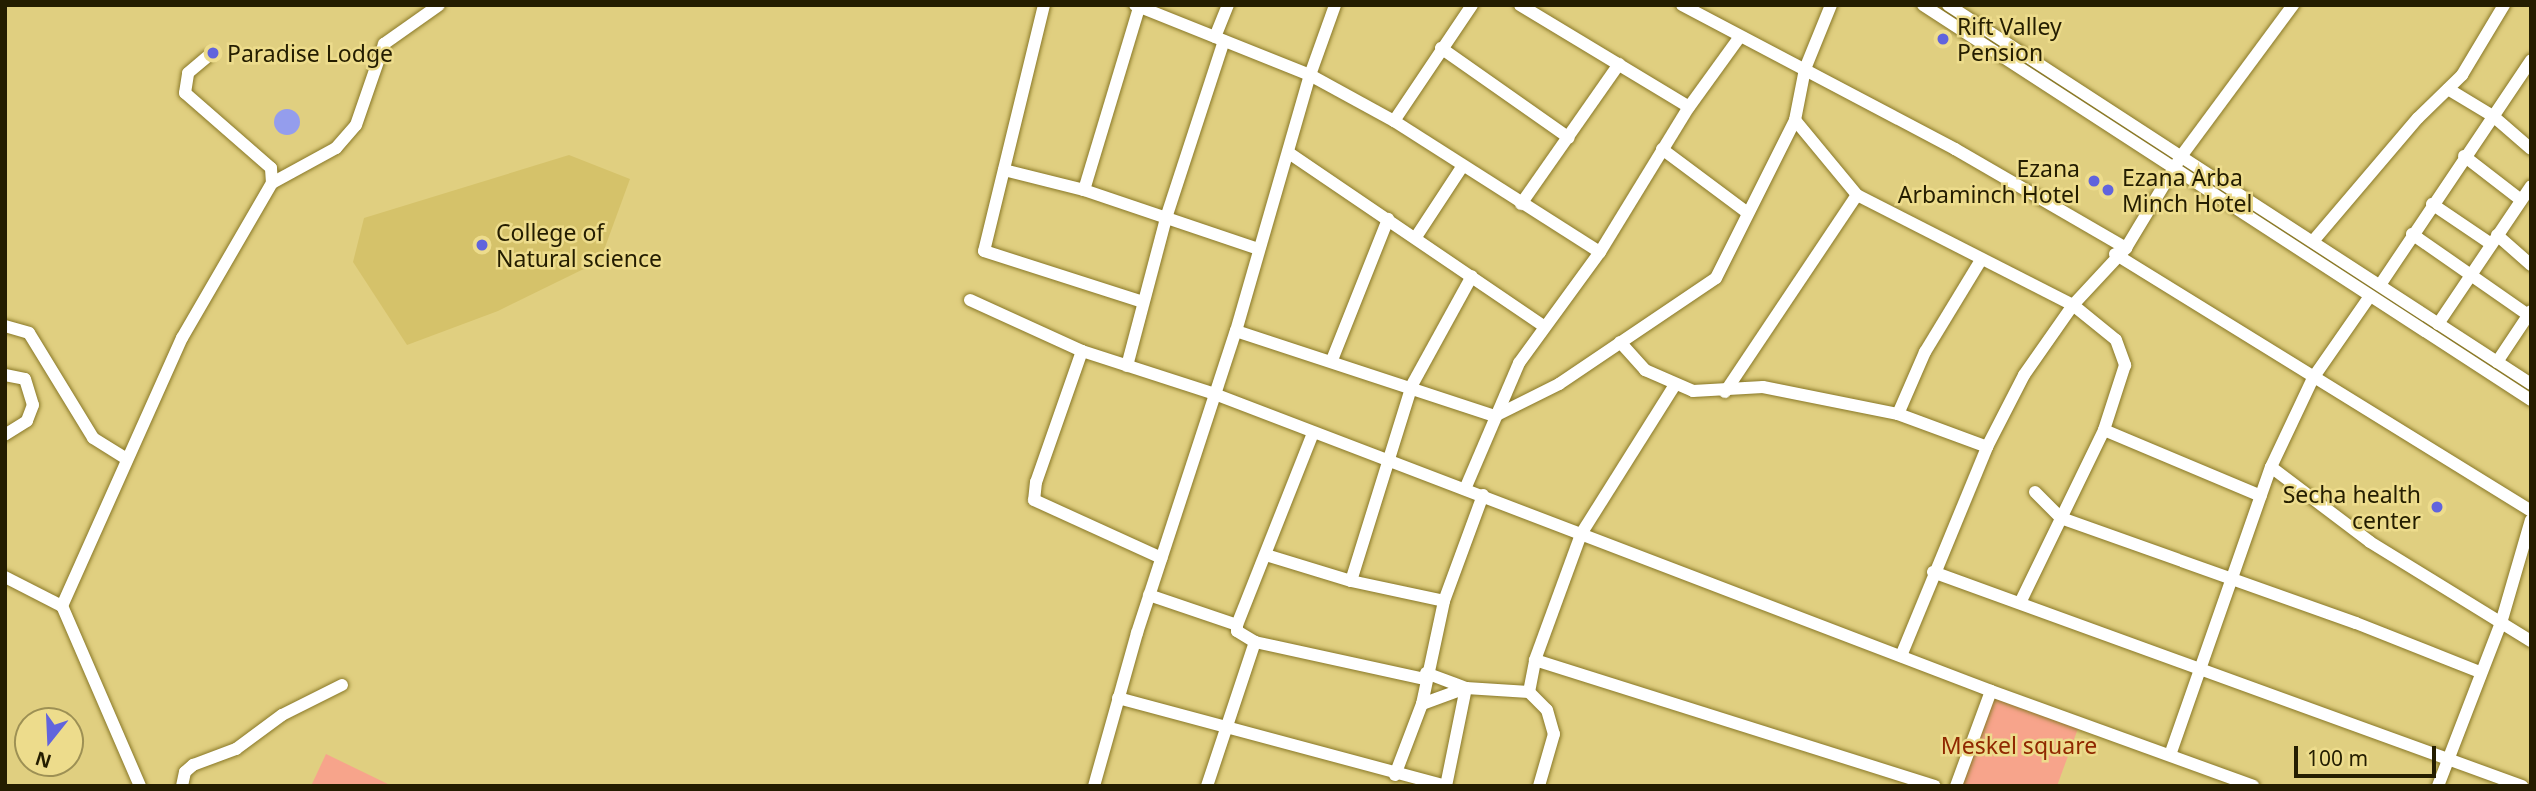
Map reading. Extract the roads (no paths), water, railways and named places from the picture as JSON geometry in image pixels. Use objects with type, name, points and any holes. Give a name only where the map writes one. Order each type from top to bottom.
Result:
[{"type":"street","points":[[62,606],[182,338],[272,184],[336,148],[356,125],[384,44],[439,5]]},
{"type":"street","points":[[1044,5],[984,251],[1143,302]]},
{"type":"street","points":[[1127,366],[1166,218],[1228,5]]},
{"type":"street","points":[[1094,786],[1149,595],[1212,393],[1236,331],[1310,75],[1335,5]]},
{"type":"street","points":[[1394,121],[1472,5]]},
{"type":"street","points":[[1520,5],[1689,107]]},
{"type":"street","points":[[1682,5],[1702,11],[1739,38],[1805,69],[2121,251],[2313,378],[2531,511]]},
{"type":"street","points":[[1236,331],[1412,385],[1495,416],[1559,384],[1711,284],[1795,120],[1805,69],[1831,5]]},
{"type":"street","points":[[1923,5],[2531,400]]},
{"type":"street","points":[[1948,5],[2314,240],[2531,384]]},
{"type":"street","points":[[1901,656],[1933,572],[1987,447],[2024,375],[2073,305],[2121,251],[2182,155],[2293,5]]},
{"type":"street","points":[[2314,240],[2418,118],[2462,75],[2504,5]]},
{"type":"street","points":[[1084,190],[1138,6],[1310,75],[1394,121],[1462,167],[1600,252]]},
{"type":"street","points":[[1465,489],[1519,363],[1600,252],[1689,107],[1739,38]]},
{"type":"street","points":[[1441,48],[1569,138]]},
{"type":"street","points":[[207,57],[188,73],[185,93],[271,168],[272,184]]},
{"type":"street","points":[[2379,285],[2531,60]]},
{"type":"street","points":[[1521,204],[1619,64]]},
{"type":"street","points":[[2448,89],[2493,116],[2531,149]]},
{"type":"street","points":[[1795,120],[1857,195],[2073,305],[2116,340],[2125,365],[2104,430],[2020,603]]},
{"type":"street","points":[[1662,149],[1748,213]]},
{"type":"street","points":[[1289,153],[1544,326]]},
{"type":"street","points":[[2438,324],[2526,196],[2464,156]]},
{"type":"street","points":[[1416,237],[1462,167]]},
{"type":"street","points":[[1004,170],[1084,190],[1258,249]]},
{"type":"street","points":[[1725,392],[1857,195]]},
{"type":"street","points":[[2432,204],[2531,265]]},
{"type":"street","points":[[1332,360],[1388,219]]},
{"type":"street","points":[[2413,234],[2470,278],[2529,313],[2497,362]]},
{"type":"street","points":[[1898,414],[1925,352],[1981,260]]},
{"type":"street","points":[[1351,581],[1412,385],[1472,275]]},
{"type":"street","points":[[2170,755],[2271,467],[2313,378],[2370,296]]},
{"type":"street","points":[[970,300],[1082,351],[1212,393],[1991,691],[2253,786]]},
{"type":"street","points":[[5,326],[29,333],[93,438],[127,459]]},
{"type":"street","points":[[1620,342],[1645,370],[1675,385],[1725,392],[1763,387],[1898,414],[1987,447]]},
{"type":"street","points":[[1082,351],[1036,482],[1034,500],[1161,558]]},
{"type":"street","points":[[5,375],[25,379],[33,405],[27,421],[5,436]]},
{"type":"street","points":[[1529,692],[1535,660],[1581,534],[1675,385]]},
{"type":"street","points":[[2104,430],[2261,496]]},
{"type":"street","points":[[1313,433],[1237,625],[1237,631],[1255,642],[1425,676],[1466,688],[1529,692],[1547,710],[1554,734],[1539,786]]},
{"type":"street","points":[[2271,467],[2370,542],[2531,641]]},
{"type":"street","points":[[2035,492],[2060,518],[2233,578],[2480,672]]},
{"type":"street","points":[[1395,775],[1422,704],[1425,676],[1444,601],[1483,495]]},
{"type":"street","points":[[2438,786],[2501,623],[2531,520]]},
{"type":"street","points":[[1266,555],[1351,581],[1444,601]]},
{"type":"street","points":[[1933,572],[2522,786]]},
{"type":"street","points":[[6,579],[62,606],[140,786]]},
{"type":"street","points":[[1149,595],[1237,625]]},
{"type":"street","points":[[1207,786],[1229,729],[1255,642]]},
{"type":"street","points":[[1535,660],[1935,786]]},
{"type":"street","points":[[182,786],[185,772],[193,765],[236,749],[282,715],[342,685]]},
{"type":"street","points":[[1118,698],[1395,775],[1446,786],[1466,688]]},
{"type":"street","points":[[1422,704],[1466,688]]},
{"type":"street","points":[[1956,786],[1991,691]]},
{"type":"water","points":[[287,109],[296,113],[300,122],[296,131],[287,135],[278,131],[274,122],[278,113]]},
{"type":"place","name":"Rift Valley Pension","points":[[1943,39]]},
{"type":"place","name":"Paradise Lodge","points":[[213,53]]},
{"type":"place","name":"Ezana Arbaminch Hotel","points":[[2094,181]]},
{"type":"place","name":"Ezana Arba Minch Hotel","points":[[2108,190]]},
{"type":"place","name":"College of Natural science","points":[[482,245]]},
{"type":"place","name":"Secha health center","points":[[2437,507]]},
{"type":"park label","name":"Meskel square","points":[[2019,745]]}]
